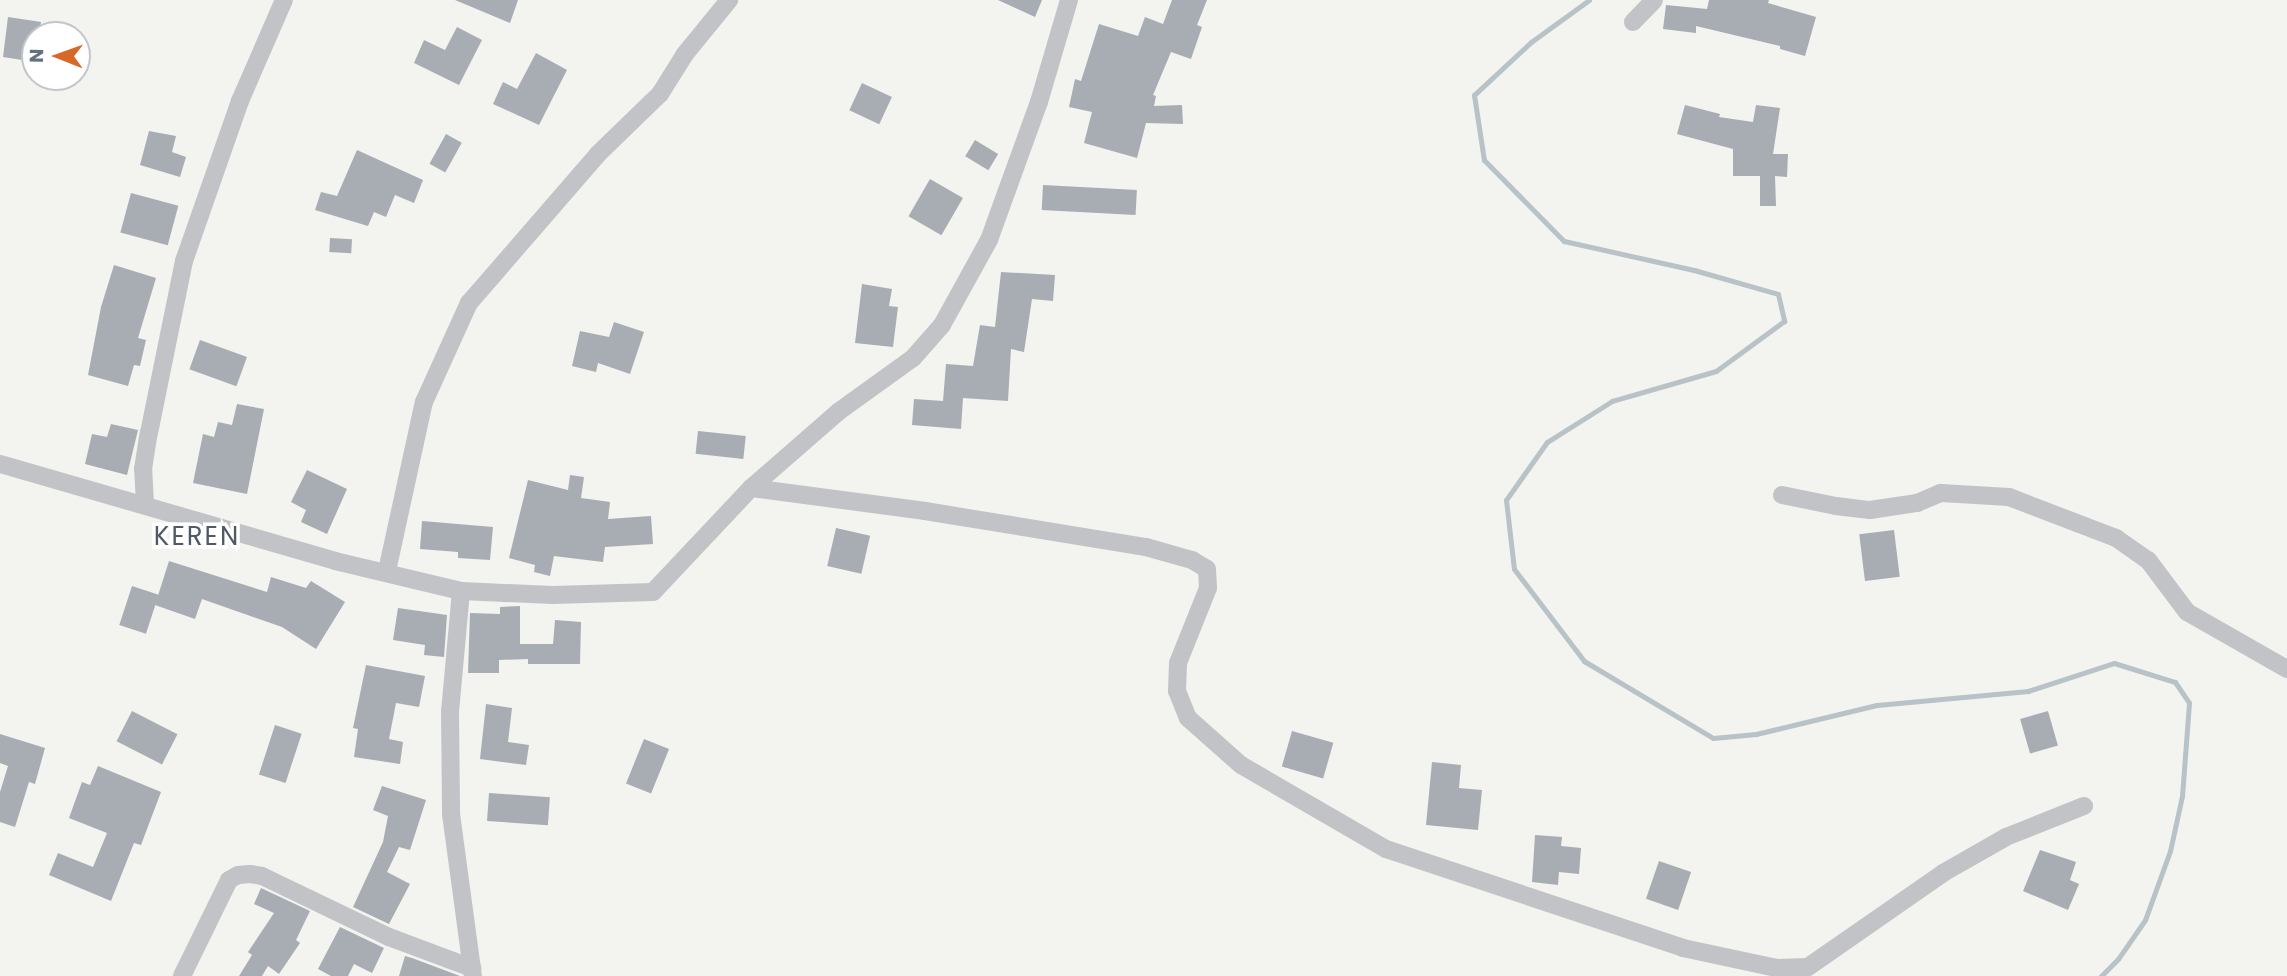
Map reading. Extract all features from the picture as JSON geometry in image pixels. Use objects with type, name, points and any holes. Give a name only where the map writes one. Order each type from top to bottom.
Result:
[{"type":"street","points":[[145,504],[143,469],[150,421],[184,261],[240,101],[284,0]]},
{"type":"street","points":[[387,571],[424,402],[469,303],[598,154],[660,94],[685,54],[729,0]]},
{"type":"street","points":[[0,464],[74,488],[145,504],[335,561],[387,571],[461,591],[553,595],[653,593],[751,488],[838,412],[913,358],[942,326],[989,240],[1039,102],[1069,0]]},
{"type":"street","points":[[1633,22],[1654,0]]},
{"type":"street","points":[[751,488],[925,511],[1146,547],[1192,560],[1207,569],[1208,588],[1178,663],[1177,691],[1188,718],[1241,765],[1386,849],[1683,948],[1776,968],[1808,967],[1943,873],[2006,837],[2084,806]]},
{"type":"street","points":[[1782,495],[1870,510],[1916,503],[1941,493],[2009,497],[2116,538],[2148,560],[2187,612],[2287,669]]},
{"type":"street","points":[[461,591],[450,711],[451,814],[472,972]]},
{"type":"street","points":[[182,976],[229,880],[250,874],[262,876],[389,937],[472,972]]},
{"type":"building","points":[[455,0],[518,0],[510,23]]},
{"type":"building","points":[[998,0],[1042,0],[1035,17]]},
{"type":"building","points":[[1172,0],[1207,0],[1197,25],[1202,27],[1191,59],[1171,52],[1153,95],[1156,96],[1154,106],[1182,105],[1183,124],[1146,123],[1137,158],[1084,143],[1092,112],[1069,107],[1075,79],[1081,81],[1099,24],[1138,36],[1145,17],[1163,24]]},
{"type":"building","points":[[1709,0],[1769,0],[1768,3],[1816,17],[1805,56],[1780,49],[1780,46],[1696,26],[1696,33],[1663,29],[1666,5],[1707,9]]},
{"type":"building","points":[[8,17],[34,21],[21,21],[21,60],[3,57]]},
{"type":"building","points":[[457,27],[482,40],[459,85],[414,63],[424,40],[445,50]]},
{"type":"building","points":[[536,53],[567,70],[539,125],[493,104],[503,82],[517,89]]},
{"type":"building","points":[[862,83],[892,97],[879,124],[849,110]]},
{"type":"building","points":[[1685,105],[1720,114],[1719,117],[1753,122],[1756,105],[1780,108],[1773,154],[1788,154],[1787,177],[1775,176],[1776,206],[1760,206],[1760,176],[1733,176],[1733,149],[1677,134]]},
{"type":"building","points":[[149,131],[176,136],[172,152],[186,157],[180,177],[140,165]]},
{"type":"building","points":[[446,134],[462,143],[445,172],[430,164]]},
{"type":"building","points":[[975,140],[998,154],[988,170],[965,156]]},
{"type":"building","points":[[357,150],[423,180],[414,203],[395,195],[386,217],[374,212],[368,226],[315,210],[321,192],[337,196]]},
{"type":"building","points":[[930,179],[963,198],[941,235],[908,216]]},
{"type":"building","points":[[1043,185],[1137,190],[1136,215],[1042,210]]},
{"type":"building","points":[[131,193],[178,206],[168,245],[120,233]]},
{"type":"building","points":[[330,238],[352,239],[351,253],[329,252]]},
{"type":"building","points":[[114,265],[156,278],[138,338],[146,340],[140,366],[134,365],[128,386],[88,375],[101,307]]},
{"type":"building","points":[[1001,272],[1055,275],[1053,301],[1032,299],[1024,352],[1011,349],[1008,401],[963,398],[961,429],[912,425],[914,399],[943,401],[946,364],[973,366],[980,325],[995,327]]},
{"type":"building","points":[[862,284],[892,289],[889,306],[898,307],[893,347],[855,343]]},
{"type":"building","points":[[614,322],[644,332],[630,374],[598,363],[596,372],[572,366],[580,331],[609,337]]},
{"type":"building","points":[[200,340],[247,357],[236,386],[189,369]]},
{"type":"building","points":[[237,404],[264,409],[247,494],[193,483],[203,434],[214,437],[218,422],[232,425]]},
{"type":"building","points":[[111,424],[138,430],[127,475],[85,464],[92,434],[107,437]]},
{"type":"building","points":[[698,431],[746,436],[743,459],[696,454]]},
{"type":"building","points":[[307,470],[347,489],[327,534],[301,522],[306,510],[291,502]]},
{"type":"building","points":[[570,475],[584,477],[581,498],[610,502],[608,519],[651,516],[653,544],[605,547],[603,562],[554,556],[550,576],[534,572],[535,565],[509,558],[528,480],[568,490]]},
{"type":"building","points":[[422,521],[493,527],[490,560],[458,558],[458,552],[420,549]]},
{"type":"building","points":[[836,528],[870,536],[861,574],[827,566]]},
{"type":"building","points":[[1894,530],[1900,577],[1865,581],[1859,534]]},
{"type":"building","points":[[169,561],[267,592],[271,577],[306,588],[311,581],[345,602],[316,649],[282,627],[202,599],[195,619],[155,605]]},
{"type":"building","points":[[132,586],[159,595],[146,634],[119,625]]},
{"type":"building","points":[[520,606],[520,644],[553,644],[555,620],[581,622],[580,664],[528,664],[528,659],[499,660],[499,673],[468,673],[470,613],[500,614],[500,607]]},
{"type":"building","points":[[398,608],[447,615],[444,657],[424,655],[425,645],[393,640]]},
{"type":"building","points":[[366,665],[425,676],[419,707],[396,703],[389,739],[403,742],[400,764],[354,757],[358,729],[353,728]]},
{"type":"building","points":[[486,704],[512,708],[508,742],[529,745],[526,765],[480,759]]},
{"type":"building","points":[[132,711],[177,734],[162,764],[117,741]]},
{"type":"building","points":[[2048,711],[2058,746],[2030,754],[2020,719]]},
{"type":"building","points":[[275,725],[302,734],[286,783],[259,774]]},
{"type":"building","points":[[1292,731],[1333,743],[1323,778],[1282,767]]},
{"type":"building","points":[[0,734],[45,748],[35,784],[29,782],[15,827],[0,822],[0,792],[8,766],[0,763]]},
{"type":"building","points":[[644,739],[669,749],[651,794],[626,784]]},
{"type":"building","points":[[1432,762],[1461,765],[1459,788],[1482,790],[1478,830],[1426,825]]},
{"type":"building","points":[[98,766],[161,792],[141,845],[134,843],[111,901],[49,875],[58,853],[93,867],[107,833],[69,818],[82,782],[90,785]]},
{"type":"building","points":[[382,786],[426,800],[410,850],[399,847],[387,872],[410,884],[389,924],[353,907],[383,842],[388,816],[373,810]]},
{"type":"building","points":[[489,793],[550,797],[548,825],[487,821]]},
{"type":"building","points":[[1535,835],[1562,837],[1561,846],[1581,848],[1579,874],[1559,872],[1558,885],[1532,882]]},
{"type":"building","points":[[2040,850],[2076,862],[2070,880],[2079,884],[2068,910],[2023,891]]},
{"type":"building","points":[[1659,861],[1691,872],[1678,910],[1646,899]]},
{"type":"building","points":[[261,888],[310,911],[296,940],[300,943],[279,974],[268,966],[262,976],[239,976],[252,955],[248,952],[274,913],[254,904]]},
{"type":"building","points":[[340,927],[384,948],[372,973],[354,964],[348,976],[331,976],[318,969]]},
{"type":"building","points":[[405,956],[412,958],[460,976],[399,976]]},
{"type":"waterway","points":[[1589,0],[1531,42],[1474,95],[1484,160],[1564,241],[1694,270],[1778,294],[1784,321],[1716,371],[1612,401],[1547,442],[1506,500],[1514,569],[1584,661],[1713,738],[1756,734],[1877,705],[2028,691],[2114,663],[2175,682],[2189,703],[2182,796],[2170,851],[2145,920],[2118,959],[2101,976]]},
{"type":"district","name":"KEREN","points":[[197,537]]}]
